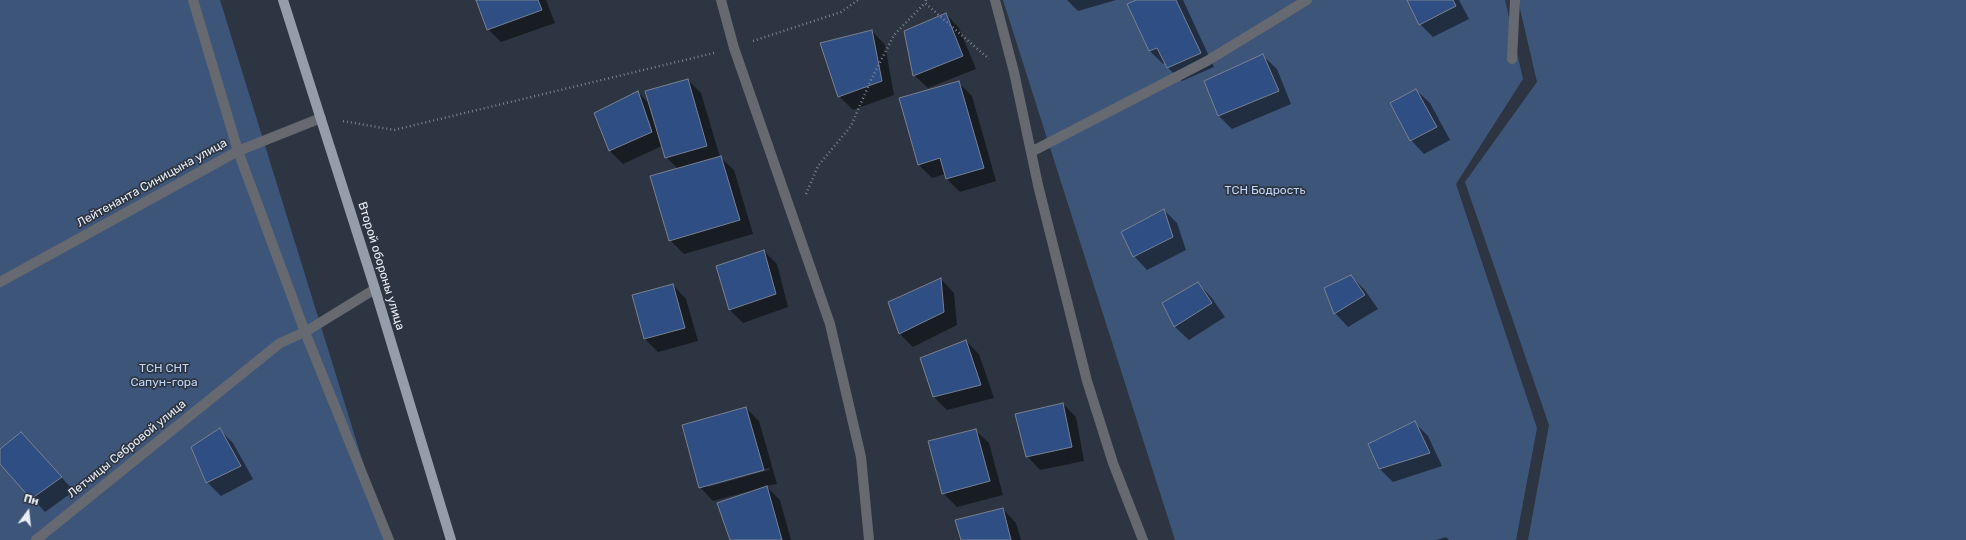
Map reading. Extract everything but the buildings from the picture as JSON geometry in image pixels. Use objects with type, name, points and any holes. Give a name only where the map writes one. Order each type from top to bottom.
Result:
[{"type":"main road","name":"Второй обороны улица","points":[[283,0],[375,288],[451,540]]},
{"type":"street","points":[[192,0],[238,151],[305,332],[389,540]]},
{"type":"street","points":[[721,0],[734,48],[830,324],[861,457],[869,540]]},
{"type":"street","points":[[995,0],[1014,72],[1031,152],[1086,381],[1113,463],[1143,540]]},
{"type":"street","points":[[1031,152],[1207,60],[1307,0]]},
{"type":"street","points":[[1512,59],[1515,0]]},
{"type":"street","name":"Лейтенанта Синицына улица","points":[[0,282],[238,151],[321,118]]},
{"type":"street","name":"Летчицы Себровой улица","points":[[36,540],[280,343],[305,332],[375,288]]},
{"type":"path","points":[[321,118],[394,130],[734,48],[841,12],[858,0]]},
{"type":"path","points":[[794,220],[818,166],[851,126],[871,80],[894,35],[925,1],[988,58],[991,64]]},
{"type":"green space","name":"ТСН СНТ Сапун-гора","points":[[0,0],[220,0],[387,540],[0,540]]},
{"type":"green space","name":"ТСН Бодрость","points":[[1003,0],[1505,0],[1523,79],[1456,184],[1537,428],[1516,540],[1175,540]]},
{"type":"green space","points":[[1518,0],[1966,0],[1966,540],[1528,540],[1549,425],[1465,182],[1537,82]]}]
